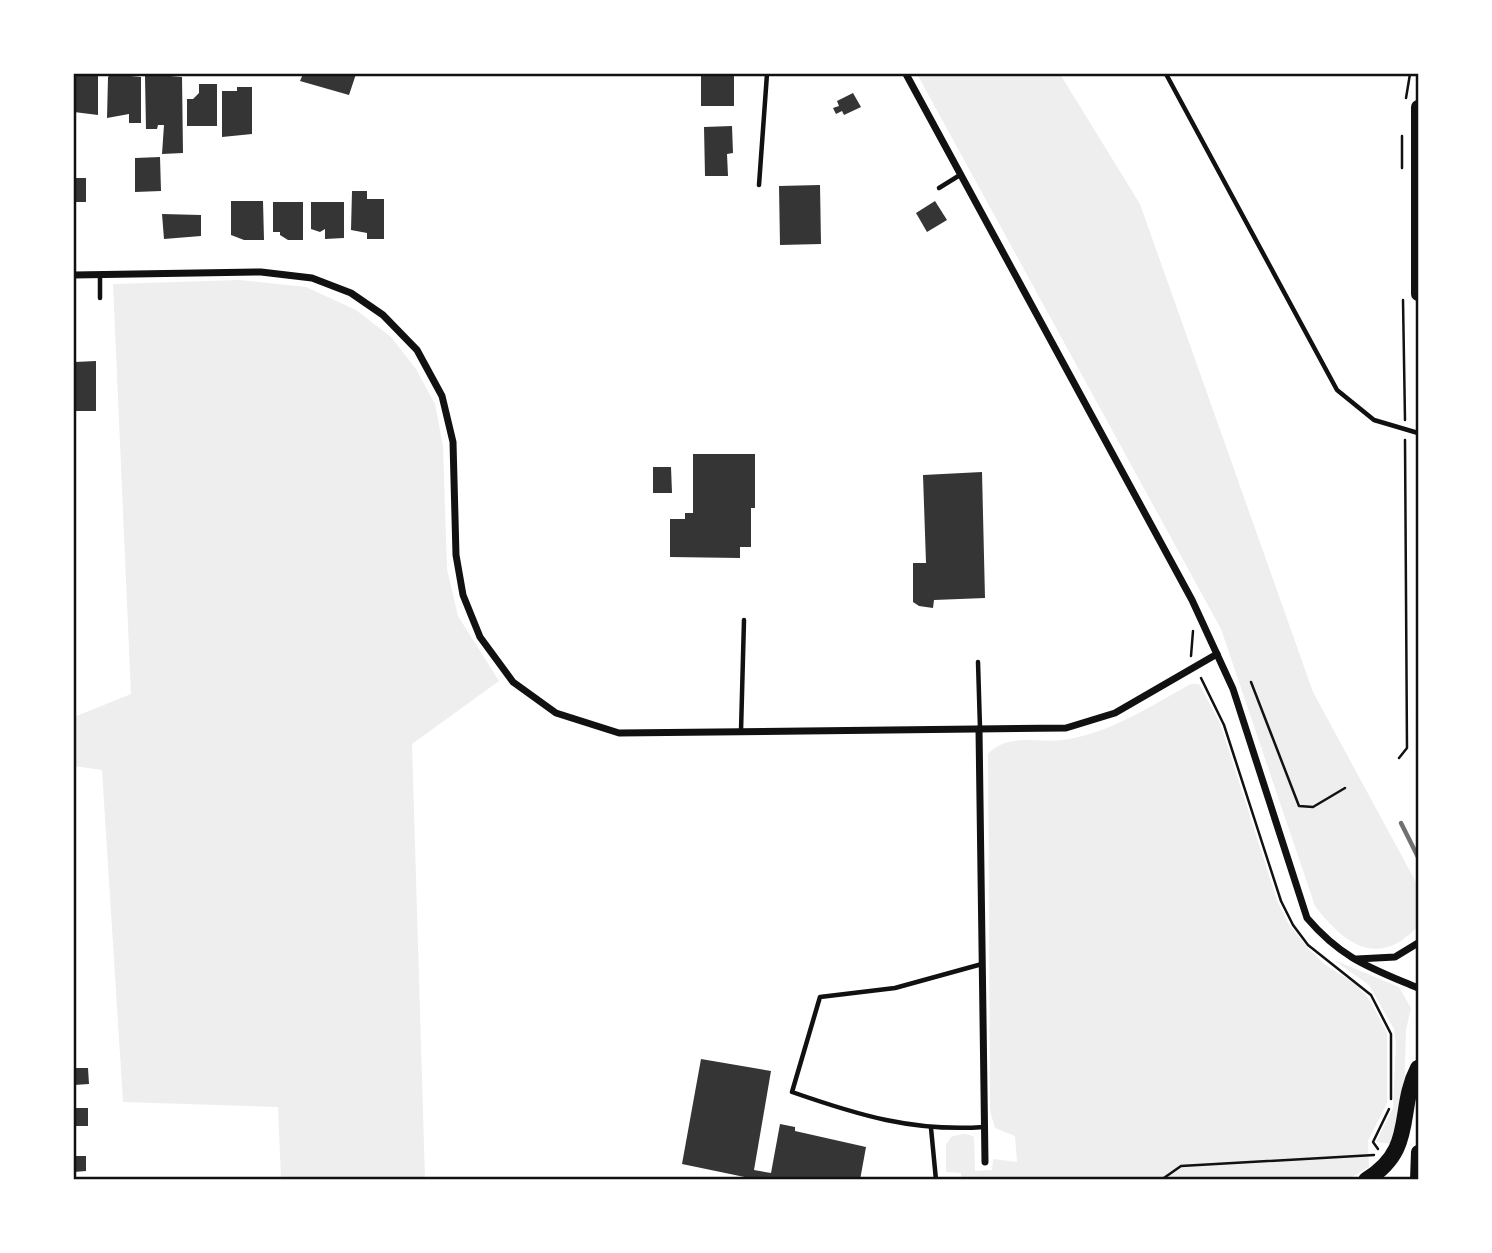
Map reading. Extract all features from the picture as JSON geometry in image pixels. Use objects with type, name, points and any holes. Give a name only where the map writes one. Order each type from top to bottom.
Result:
[{"type":"highway","points":[[1366,1180],[1384,1167],[1401,1142],[1412,1080],[1419,1068]]},
{"type":"main road","points":[[1419,107],[1419,294]]},
{"type":"main road","points":[[1417,1180],[1419,1152]]},
{"type":"street","points":[[906,74],[1192,600],[1233,689],[1307,918],[1328,943],[1350,959],[1419,988]]},
{"type":"street","points":[[74,275],[261,272],[312,278],[351,293],[372,308],[416,350],[442,396],[453,442],[456,555],[463,595],[481,637],[513,682],[556,713],[619,733],[1066,728],[1115,713],[1217,654]]},
{"type":"street","points":[[979,729],[985,1163]]},
{"type":"street","points":[[1350,959],[1395,957],[1419,943]]},
{"type":"lane","points":[[759,185],[767,74]]},
{"type":"lane","points":[[1166,74],[1337,390],[1374,420],[1419,433]]},
{"type":"lane","points":[[939,188],[961,175]]},
{"type":"lane","points":[[100,275],[100,298]]},
{"type":"lane","points":[[741,731],[744,620]]},
{"type":"lane","points":[[978,662],[979,729]]},
{"type":"lane","points":[[982,964],[895,988],[820,997],[792,1092],[855,1114],[931,1128],[984,1128]]},
{"type":"lane","points":[[931,1128],[936,1180]]},
{"type":"path","points":[[1399,758],[1407,748],[1405,451]]},
{"type":"path","points":[[1189,623],[1193,631],[1190,654]]},
{"type":"path","points":[[1251,682],[1299,806],[1313,807],[1345,788]]},
{"type":"path","points":[[1161,1180],[1181,1166],[1382,1154]]},
{"type":"shaded area","points":[[917,74],[1060,74],[1140,204],[1313,692],[1417,884],[1417,927],[1403,940],[1389,947],[1375,949],[1362,946],[1338,931],[1315,906],[1221,629]]},
{"type":"shaded area","points":[[240,280],[306,287],[356,310],[391,337],[416,369],[435,404],[443,446],[447,569],[458,616],[499,681],[412,744],[425,1179],[281,1179],[278,1107],[123,1102],[102,770],[74,766],[74,717],[131,694],[113,284]]},
{"type":"shaded area","points":[[1191,684],[1199,684],[1220,723],[1277,900],[1288,923],[1324,964],[1357,985],[1371,1002],[1387,1033],[1387,1103],[1368,1141],[1369,1167],[1352,1177],[1334,1180],[961,1180],[961,1173],[946,1172],[946,1145],[951,1137],[960,1134],[974,1137],[975,1171],[992,1170],[993,1159],[1017,1162],[1015,1136],[995,1128],[990,1111],[988,754],[996,747],[1015,741],[1069,739],[1102,730]]},
{"type":"shaded area","points":[[1334,960],[1399,987],[1411,1008],[1406,1030],[1404,1105],[1392,1144],[1376,1142],[1393,1108],[1396,1044],[1394,1029],[1369,985]]},
{"type":"building","points":[[74,74],[98,74],[98,115],[74,112]]},
{"type":"building","points":[[111,74],[141,77],[141,123],[129,123],[129,114],[107,118],[108,77]]},
{"type":"building","points":[[303,74],[356,74],[349,95],[300,81]]},
{"type":"building","points":[[701,74],[734,74],[734,106],[701,106]]},
{"type":"building","points":[[145,76],[182,77],[183,153],[162,154],[164,125],[158,125],[157,129],[146,129]]},
{"type":"building","points":[[199,84],[217,84],[217,126],[187,126],[187,99],[193,99],[199,93]]},
{"type":"building","points":[[237,87],[252,87],[252,134],[222,137],[222,91],[237,91]]},
{"type":"building","points":[[853,93],[861,107],[844,115],[842,111],[836,114],[833,108],[839,106],[837,101]]},
{"type":"building","points":[[732,126],[733,153],[727,154],[728,176],[705,176],[704,127]]},
{"type":"building","points":[[160,157],[161,191],[135,192],[135,158]]},
{"type":"building","points":[[74,178],[86,178],[86,202],[74,202]]},
{"type":"building","points":[[820,185],[821,244],[780,245],[779,186]]},
{"type":"building","points":[[352,191],[367,191],[367,199],[384,199],[384,239],[367,239],[367,233],[351,230]]},
{"type":"building","points":[[231,201],[263,201],[264,240],[244,240],[231,235]]},
{"type":"building","points":[[935,201],[947,220],[927,232],[916,213]]},
{"type":"building","points":[[273,202],[303,202],[303,240],[288,240],[280,235],[280,232],[273,232]]},
{"type":"building","points":[[311,202],[344,202],[344,238],[325,239],[325,229],[320,232],[311,229]]},
{"type":"building","points":[[162,214],[201,215],[201,236],[164,239]]},
{"type":"building","points":[[96,361],[96,411],[74,411],[75,362]]},
{"type":"building","points":[[693,454],[755,454],[755,508],[751,508],[751,547],[740,547],[740,558],[670,557],[670,519],[685,519],[685,513],[693,513]]},
{"type":"building","points":[[653,467],[671,467],[672,493],[653,493]]},
{"type":"building","points":[[982,472],[985,598],[934,600],[933,608],[919,606],[913,602],[913,563],[926,563],[923,475]]},
{"type":"building","points":[[701,1059],[771,1071],[754,1170],[771,1173],[780,1124],[795,1127],[795,1131],[866,1147],[860,1180],[759,1180],[682,1164]]},
{"type":"building","points":[[74,1068],[88,1068],[89,1084],[74,1085]]},
{"type":"building","points":[[74,1108],[88,1108],[88,1126],[74,1126]]},
{"type":"building","points":[[74,1156],[86,1156],[86,1171],[74,1172]]},
{"type":"railway","points":[[1401,823],[1418,857]]}]
